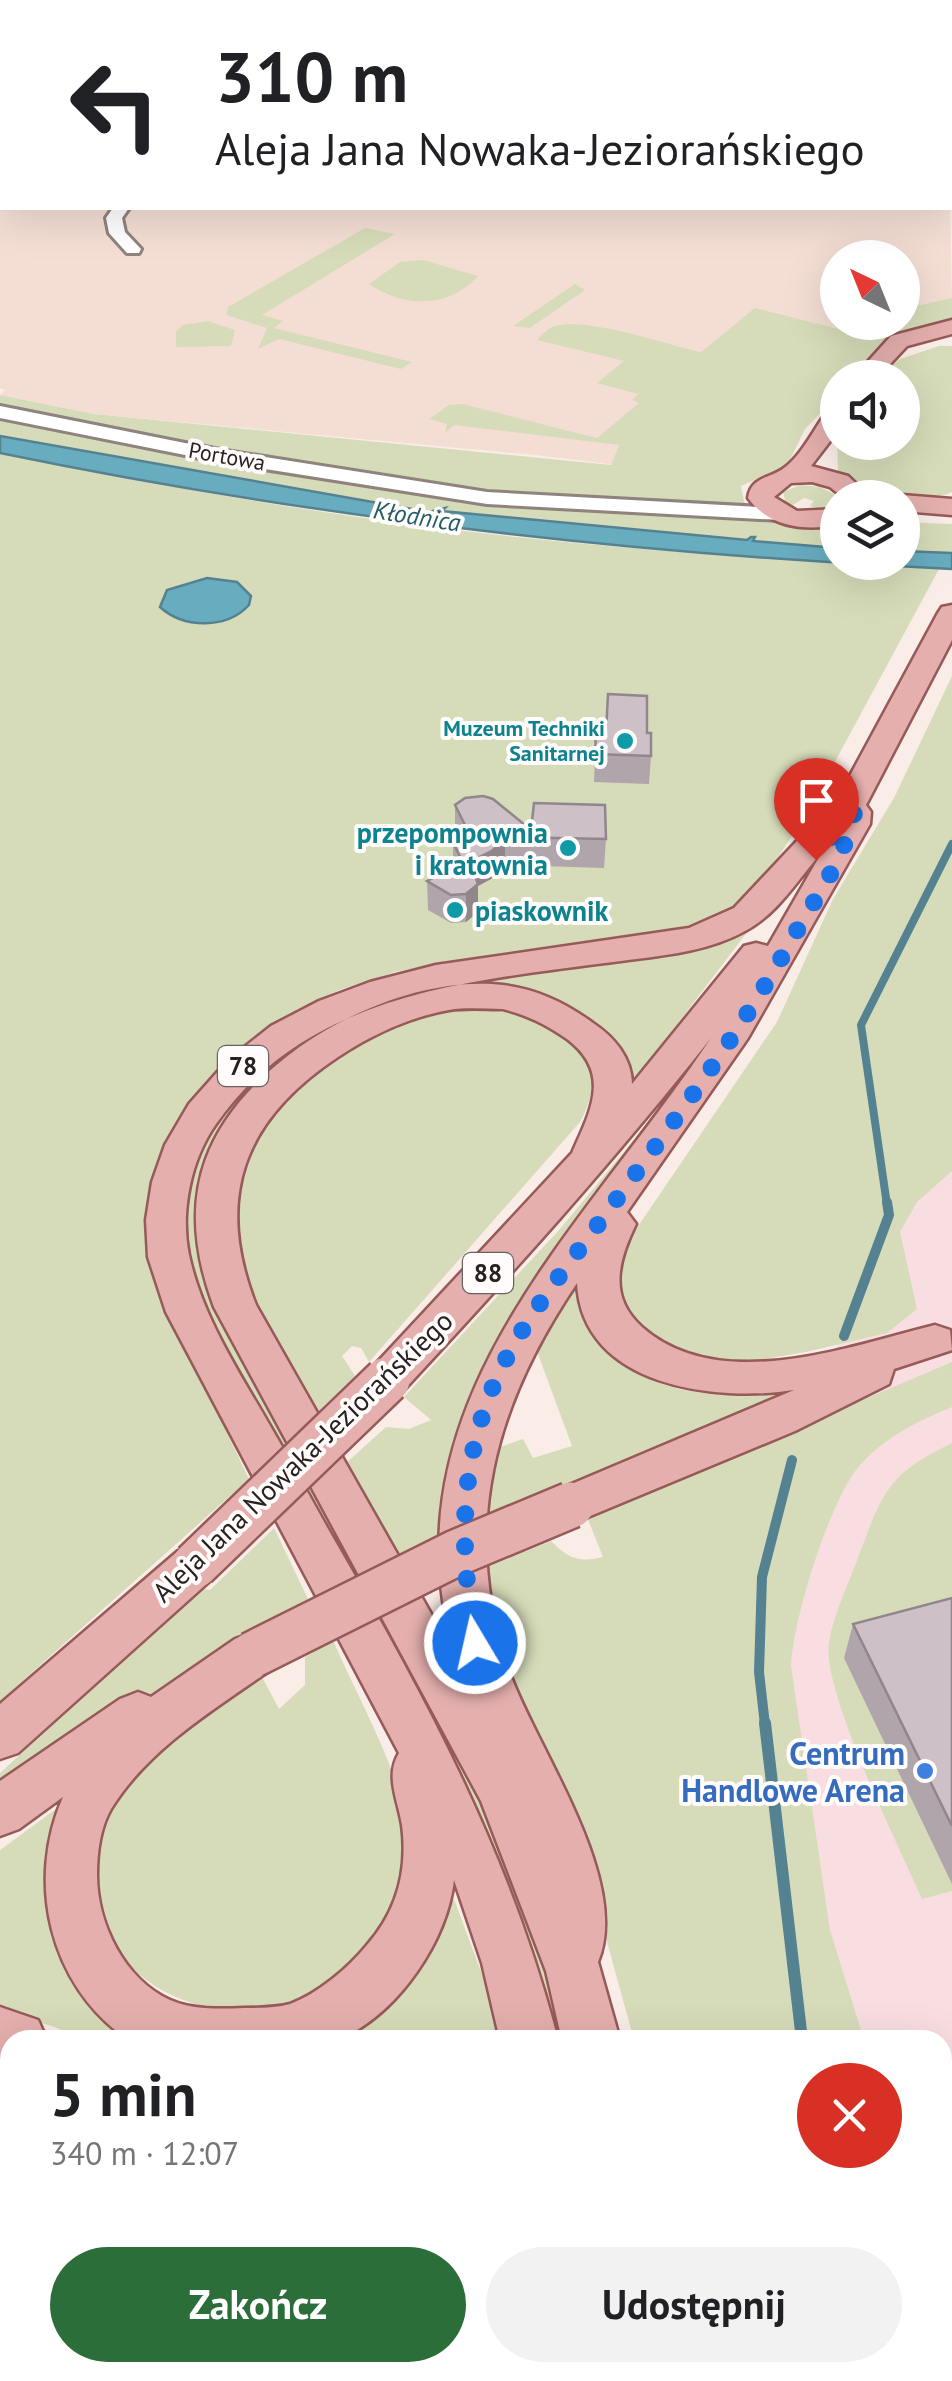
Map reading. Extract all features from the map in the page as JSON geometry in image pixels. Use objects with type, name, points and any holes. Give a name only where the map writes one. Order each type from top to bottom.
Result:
[{"type":"main road","points":[[882,358],[899,342],[952,327]]},
{"type":"main road","points":[[882,358],[919,345],[952,342]]},
{"type":"main road","points":[[792,476],[820,437]]},
{"type":"main road","points":[[830,460],[830,468],[842,480]]},
{"type":"main road","points":[[820,483],[792,476],[768,483],[761,498],[780,514],[820,520]]},
{"type":"main road","points":[[920,504],[952,506]]},
{"type":"main road","points":[[920,517],[952,518]]},
{"type":"main road","name":"Aleja Jana Nowaka-Jeziorańskiego","points":[[0,1736],[195,1565],[387,1380],[588,1164],[680,1056],[757,953],[856,797],[950,616]]},
{"type":"main road","name":"78","points":[[589,2030],[574,1971],[577,1904],[568,1863],[475,1643],[462,1542],[464,1498],[484,1409],[509,1354],[550,1290],[666,1133],[783,955],[854,824],[856,797]]},
{"type":"main road","name":"78","points":[[528,2030],[514,1966],[469,1846],[412,1723],[194,1325],[169,1257],[166,1223],[176,1168],[194,1126],[224,1084],[262,1050],[341,1003],[444,972],[664,944],[726,928],[754,911],[778,888],[856,797]]},
{"type":"main road","points":[[574,1971],[504,1790],[234,1307],[220,1273],[215,1236],[222,1169],[235,1139],[274,1086],[305,1059],[336,1040],[405,1009],[441,1000],[499,997],[532,1003],[581,1028],[608,1056],[614,1079],[588,1164]]},
{"type":"main road","points":[[666,1133],[597,1260],[601,1309],[631,1348],[670,1369],[720,1380],[802,1372],[943,1338]]},
{"type":"main road","points":[[0,1811],[155,1703],[456,1553],[779,1418],[943,1338]]},
{"type":"main road","points":[[297,2030],[337,2010],[398,1951],[420,1912],[430,1862],[428,1822],[415,1766],[355,1625]]},
{"type":"main road","points":[[178,2030],[137,2012],[88,1957],[73,1912],[72,1843],[82,1812],[100,1780],[154,1723],[252,1656]]},
{"type":"street","points":[[120,210],[114,218],[117,232],[132,248]]},
{"type":"street","name":"Portowa","points":[[0,412],[220,456],[456,493],[526,502],[740,509],[780,514]]},
{"type":"street","name":"Portowa","points":[[456,493],[708,495],[762,490]]},
{"type":"shaded area","points":[[0,210],[950,210],[952,302],[920,311],[920,240],[820,240],[820,340],[863,340],[845,360],[820,360],[820,389],[740,480],[535,455],[94,414],[0,395],[5,390],[0,388]]},
{"type":"shaded area","name":"Centrum Handlowe Arena","points":[[952,1159],[952,2030],[802,2030],[759,1672],[792,1460],[889,1215]]},
{"type":"green space","points":[[365,228],[395,234],[262,315],[283,321],[274,328],[412,362],[401,369],[279,339],[258,349],[267,328],[226,315],[228,307]]},
{"type":"green space","points":[[423,260],[478,276],[454,295],[426,301],[397,298],[369,284],[400,262]]},
{"type":"green space","points":[[575,284],[585,290],[530,328],[513,326]]},
{"type":"green space","points":[[952,298],[952,322],[920,328],[920,305]]},
{"type":"green space","points":[[755,308],[820,324],[820,340],[892,340],[867,360],[820,360],[820,414],[805,429],[787,466],[741,486],[747,515],[820,525],[820,546],[429,512],[0,436],[0,395],[94,414],[611,465],[619,445],[454,425],[445,433],[447,424],[429,419],[449,405],[462,404],[597,438],[639,403],[632,400],[638,394],[597,383],[624,361],[537,340],[548,330],[570,324],[587,325],[701,352]]},
{"type":"green space","points":[[208,321],[235,330],[231,346],[176,347],[176,331],[183,325]]},
{"type":"green space","points":[[939,346],[952,346],[952,492],[920,497],[920,480],[855,480],[838,472],[838,460],[920,460],[920,360],[900,359]]},
{"type":"green space","points":[[0,453],[257,501],[451,530],[820,561],[820,580],[920,580],[920,568],[939,569],[810,808],[777,859],[738,906],[695,926],[640,938],[443,962],[395,972],[339,990],[279,1020],[220,1068],[191,1105],[152,1260],[158,1288],[249,1479],[0,1701]]},
{"type":"green space","points":[[801,485],[820,487],[820,509],[810,506],[814,501],[804,498],[793,505],[786,504],[783,492]]},
{"type":"green space","points":[[920,523],[952,524],[952,553],[920,552]]},
{"type":"green space","points":[[952,676],[952,1171],[917,1202],[900,1232],[917,1309],[887,1333],[729,1365],[657,1346],[622,1307],[615,1276],[628,1241],[777,1022],[833,899],[894,798]]},
{"type":"green space","points":[[748,931],[634,1081],[539,995],[344,1022],[308,1041],[279,1064],[199,1211],[477,1786],[557,1986],[566,2030],[542,2030],[209,1322],[183,1243],[184,1195],[195,1155],[214,1121],[274,1054],[401,991]]},
{"type":"green space","points":[[467,1008],[518,1015],[565,1035],[581,1050],[591,1070],[591,1094],[580,1122],[369,1362],[361,1348],[352,1346],[342,1356],[355,1376],[316,1413],[262,1323],[239,1265],[234,1214],[243,1167],[263,1125],[293,1089],[331,1059],[373,1035],[420,1018]]},
{"type":"green space","points":[[689,1073],[490,1357],[468,1408],[444,1538],[397,1558],[345,1464],[386,1427],[409,1429],[431,1420],[404,1397],[560,1229]]},
{"type":"green space","points":[[575,1290],[580,1292],[592,1323],[624,1361],[646,1377],[671,1387],[725,1394],[808,1383],[784,1399],[480,1523],[492,1457],[500,1447],[523,1439],[533,1458],[572,1446],[535,1346]]},
{"type":"green space","points":[[952,1362],[952,1407],[892,1437],[861,1464],[849,1481],[815,1560],[793,1645],[791,1666],[830,1930],[861,2030],[631,2030],[604,1931],[496,1644],[486,1568],[551,1541],[574,1558],[603,1557],[587,1517]]},
{"type":"green space","points":[[952,1443],[952,1891],[922,1899],[849,1731],[830,1665],[829,1642],[842,1598],[890,1487],[914,1465]]},
{"type":"green space","points":[[274,1528],[309,1601],[151,1696],[0,1802],[0,1773],[202,1589],[210,1590]]},
{"type":"green space","points":[[333,1640],[397,1784],[403,1808],[408,1854],[394,1912],[358,1960],[305,2001],[249,2011],[192,2003],[166,1992],[123,1957],[95,1909],[100,1841],[111,1806],[134,1772],[163,1744],[261,1675],[279,1709],[305,1685],[305,1657]]},
{"type":"green space","points":[[56,1809],[61,1816],[45,1863],[52,1930],[60,1952],[133,2030],[61,2030],[0,2011],[0,1850]]},
{"type":"green space","points":[[448,1894],[454,1899],[483,1977],[496,2030],[341,2030]]},
{"type":"water","name":"Kłodnica","points":[[0,436],[429,512],[445,508],[442,511],[747,540],[755,537],[753,541],[820,547],[820,561],[474,530],[236,496],[0,453]]},
{"type":"water","points":[[920,552],[952,553],[952,569],[920,567]]},
{"type":"water","points":[[207,578],[237,582],[251,596],[249,605],[229,619],[205,623],[181,619],[160,607],[167,590]]},
{"type":"building","points":[[608,694],[647,696],[651,756],[595,754],[596,732],[606,733]]},
{"type":"building","points":[[465,798],[493,799],[531,830],[534,803],[605,805],[606,839],[505,837],[492,851],[469,862],[478,884],[466,894],[451,895],[427,881],[463,863],[453,842],[465,825],[455,805]]},
{"type":"building","name":"Centrum Handlowe Arena","points":[[952,1598],[952,1826],[853,1624]]},
{"type":"waterway","points":[[887,1205],[861,1025],[952,844]]},
{"type":"waterway","points":[[844,1336],[889,1215],[887,1202]]},
{"type":"waterway","points":[[765,1725],[759,1672],[762,1577],[792,1460]]},
{"type":"waterway","points":[[765,1723],[801,2030]]},
{"type":"place","name":"Muzeum Techniki Sanitarnej","points":[[625,741]]},
{"type":"place","name":"przepompownia i kratownia","points":[[568,848]]},
{"type":"place","name":"piaskownik","points":[[455,910]]},
{"type":"place","name":"Centrum Handlowe Arena","points":[[925,1771]]},
{"type":"route","points":[[475,1643],[462,1542],[464,1498],[484,1409],[526,1324],[666,1133],[783,955],[854,824],[856,797],[816,860]]}]
